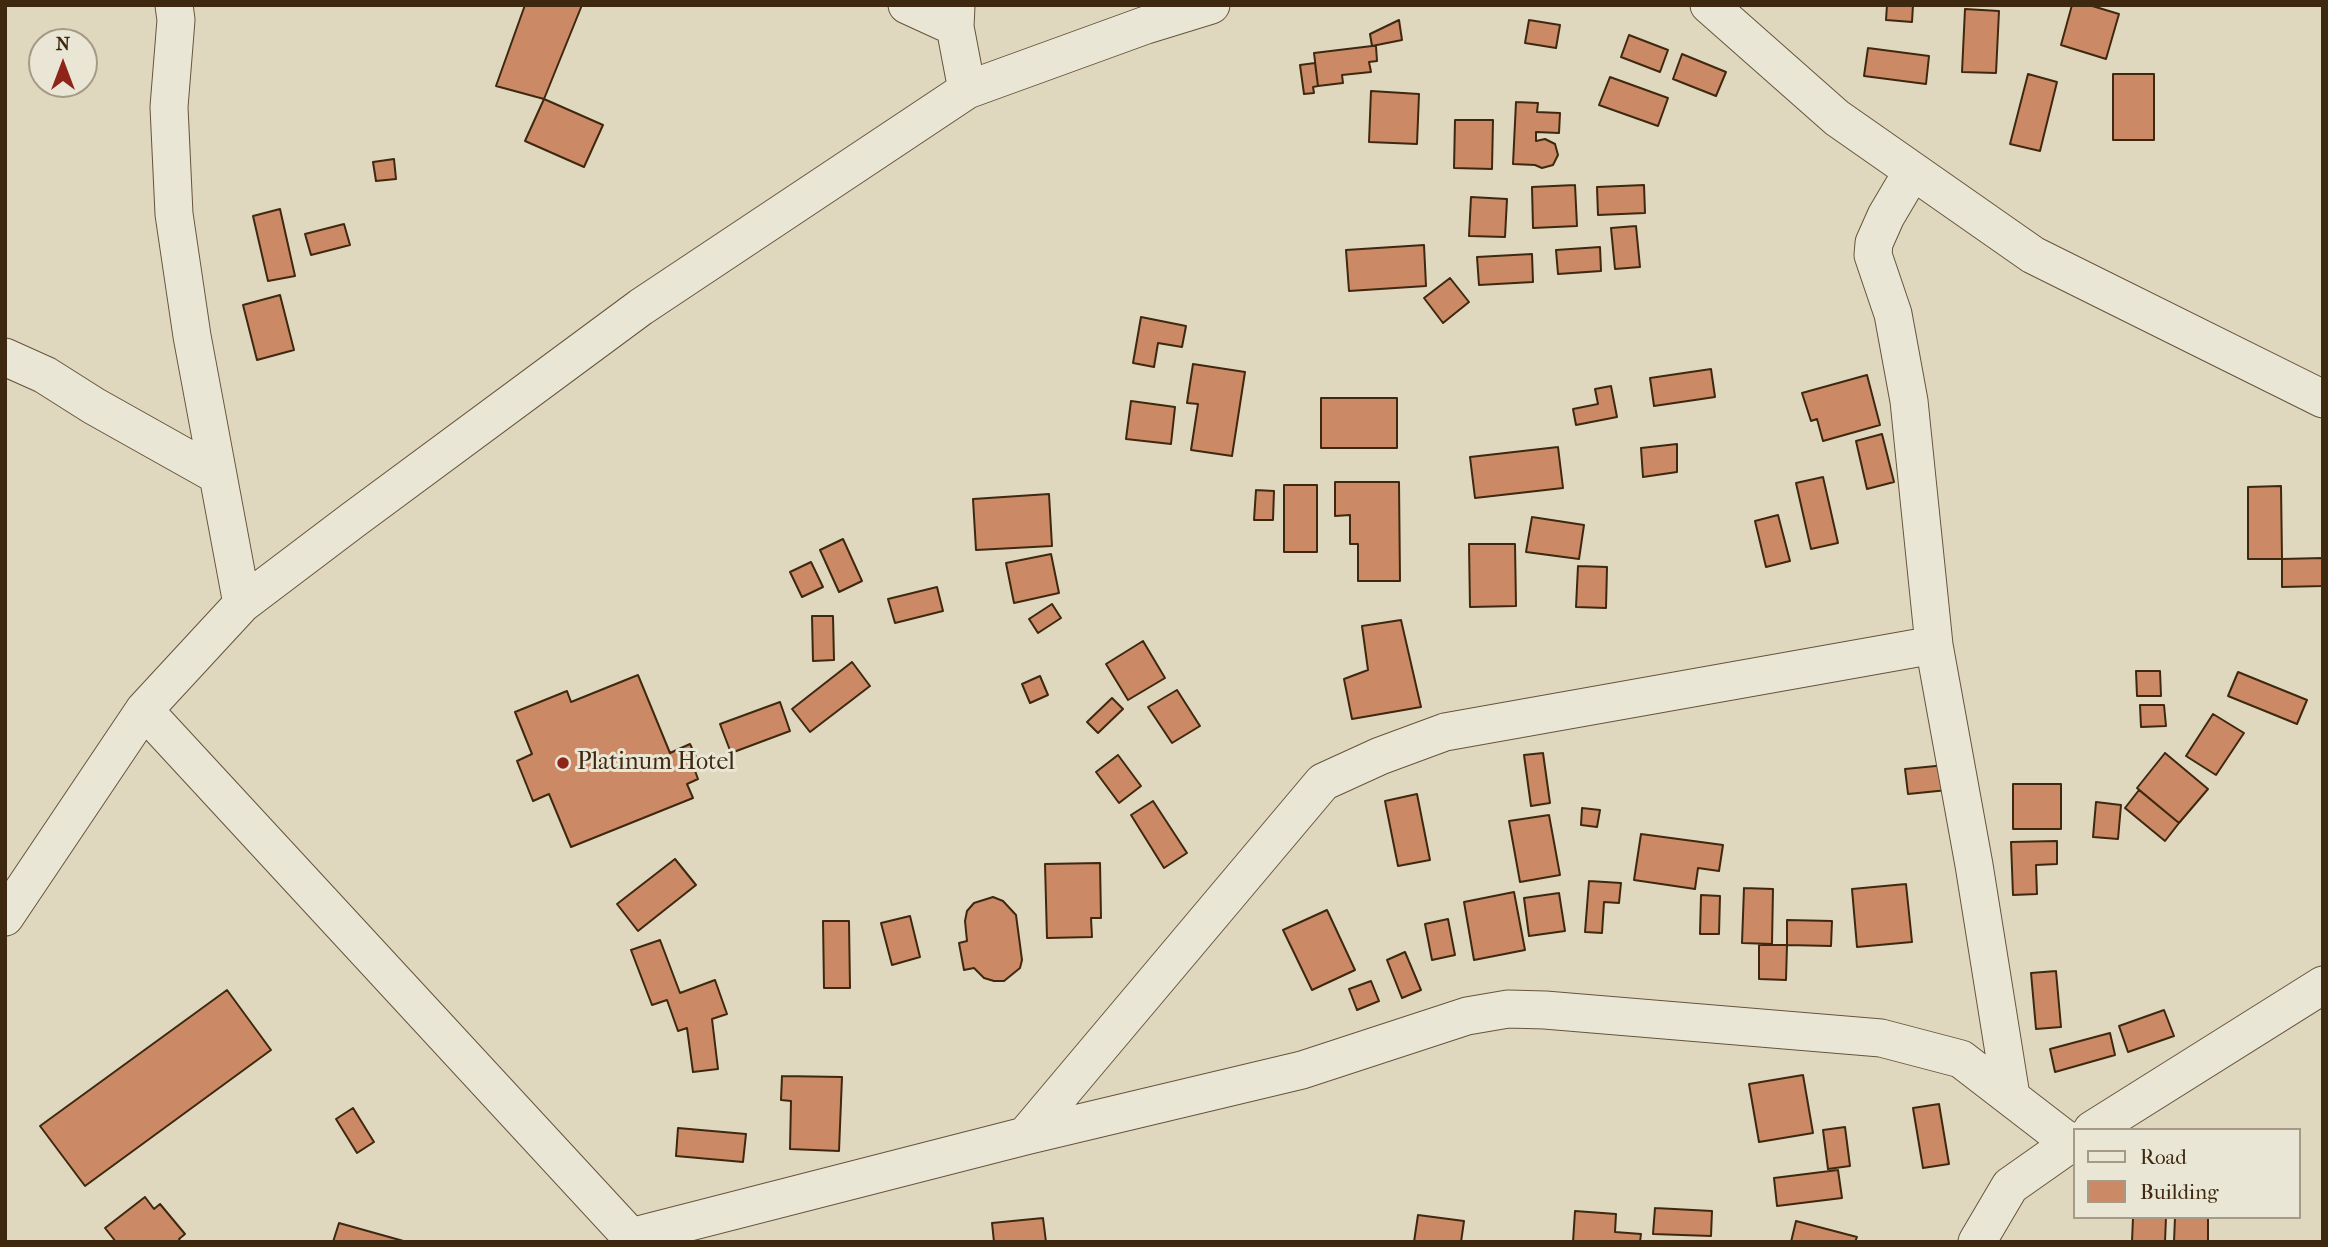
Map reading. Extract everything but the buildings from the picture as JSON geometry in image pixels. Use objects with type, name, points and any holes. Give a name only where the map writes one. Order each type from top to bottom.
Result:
[{"type":"street","points":[[174,5],[176,20],[169,107],[174,214],[192,336],[242,604]]},
{"type":"street","points":[[907,5],[956,16],[967,90]]},
{"type":"street","points":[[5,917],[144,710],[242,604],[352,520],[641,307],[967,90],[1146,25],[1211,5]]},
{"type":"street","points":[[1709,5],[1837,118],[2033,255],[2323,399]]},
{"type":"street","points":[[1912,172],[1880,230],[1873,256],[1892,314],[1909,401],[1934,645],[1974,864],[2011,1096]]},
{"type":"street","points":[[5,357],[45,375],[94,406],[217,475]]},
{"type":"street","points":[[1025,1136],[1323,782],[1380,756],[1445,732],[1934,645]]},
{"type":"street","points":[[144,710],[631,1240],[1025,1136],[1302,1070],[1467,1016],[1508,1009],[1881,1038],[1961,1059],[2011,1096],[2072,1134]]},
{"type":"street","points":[[2095,1128],[2323,985]]},
{"type":"street","points":[[1977,1242],[2010,1186],[2072,1143]]},
{"type":"place","name":"Platinum Hotel","points":[[563,763]]}]
